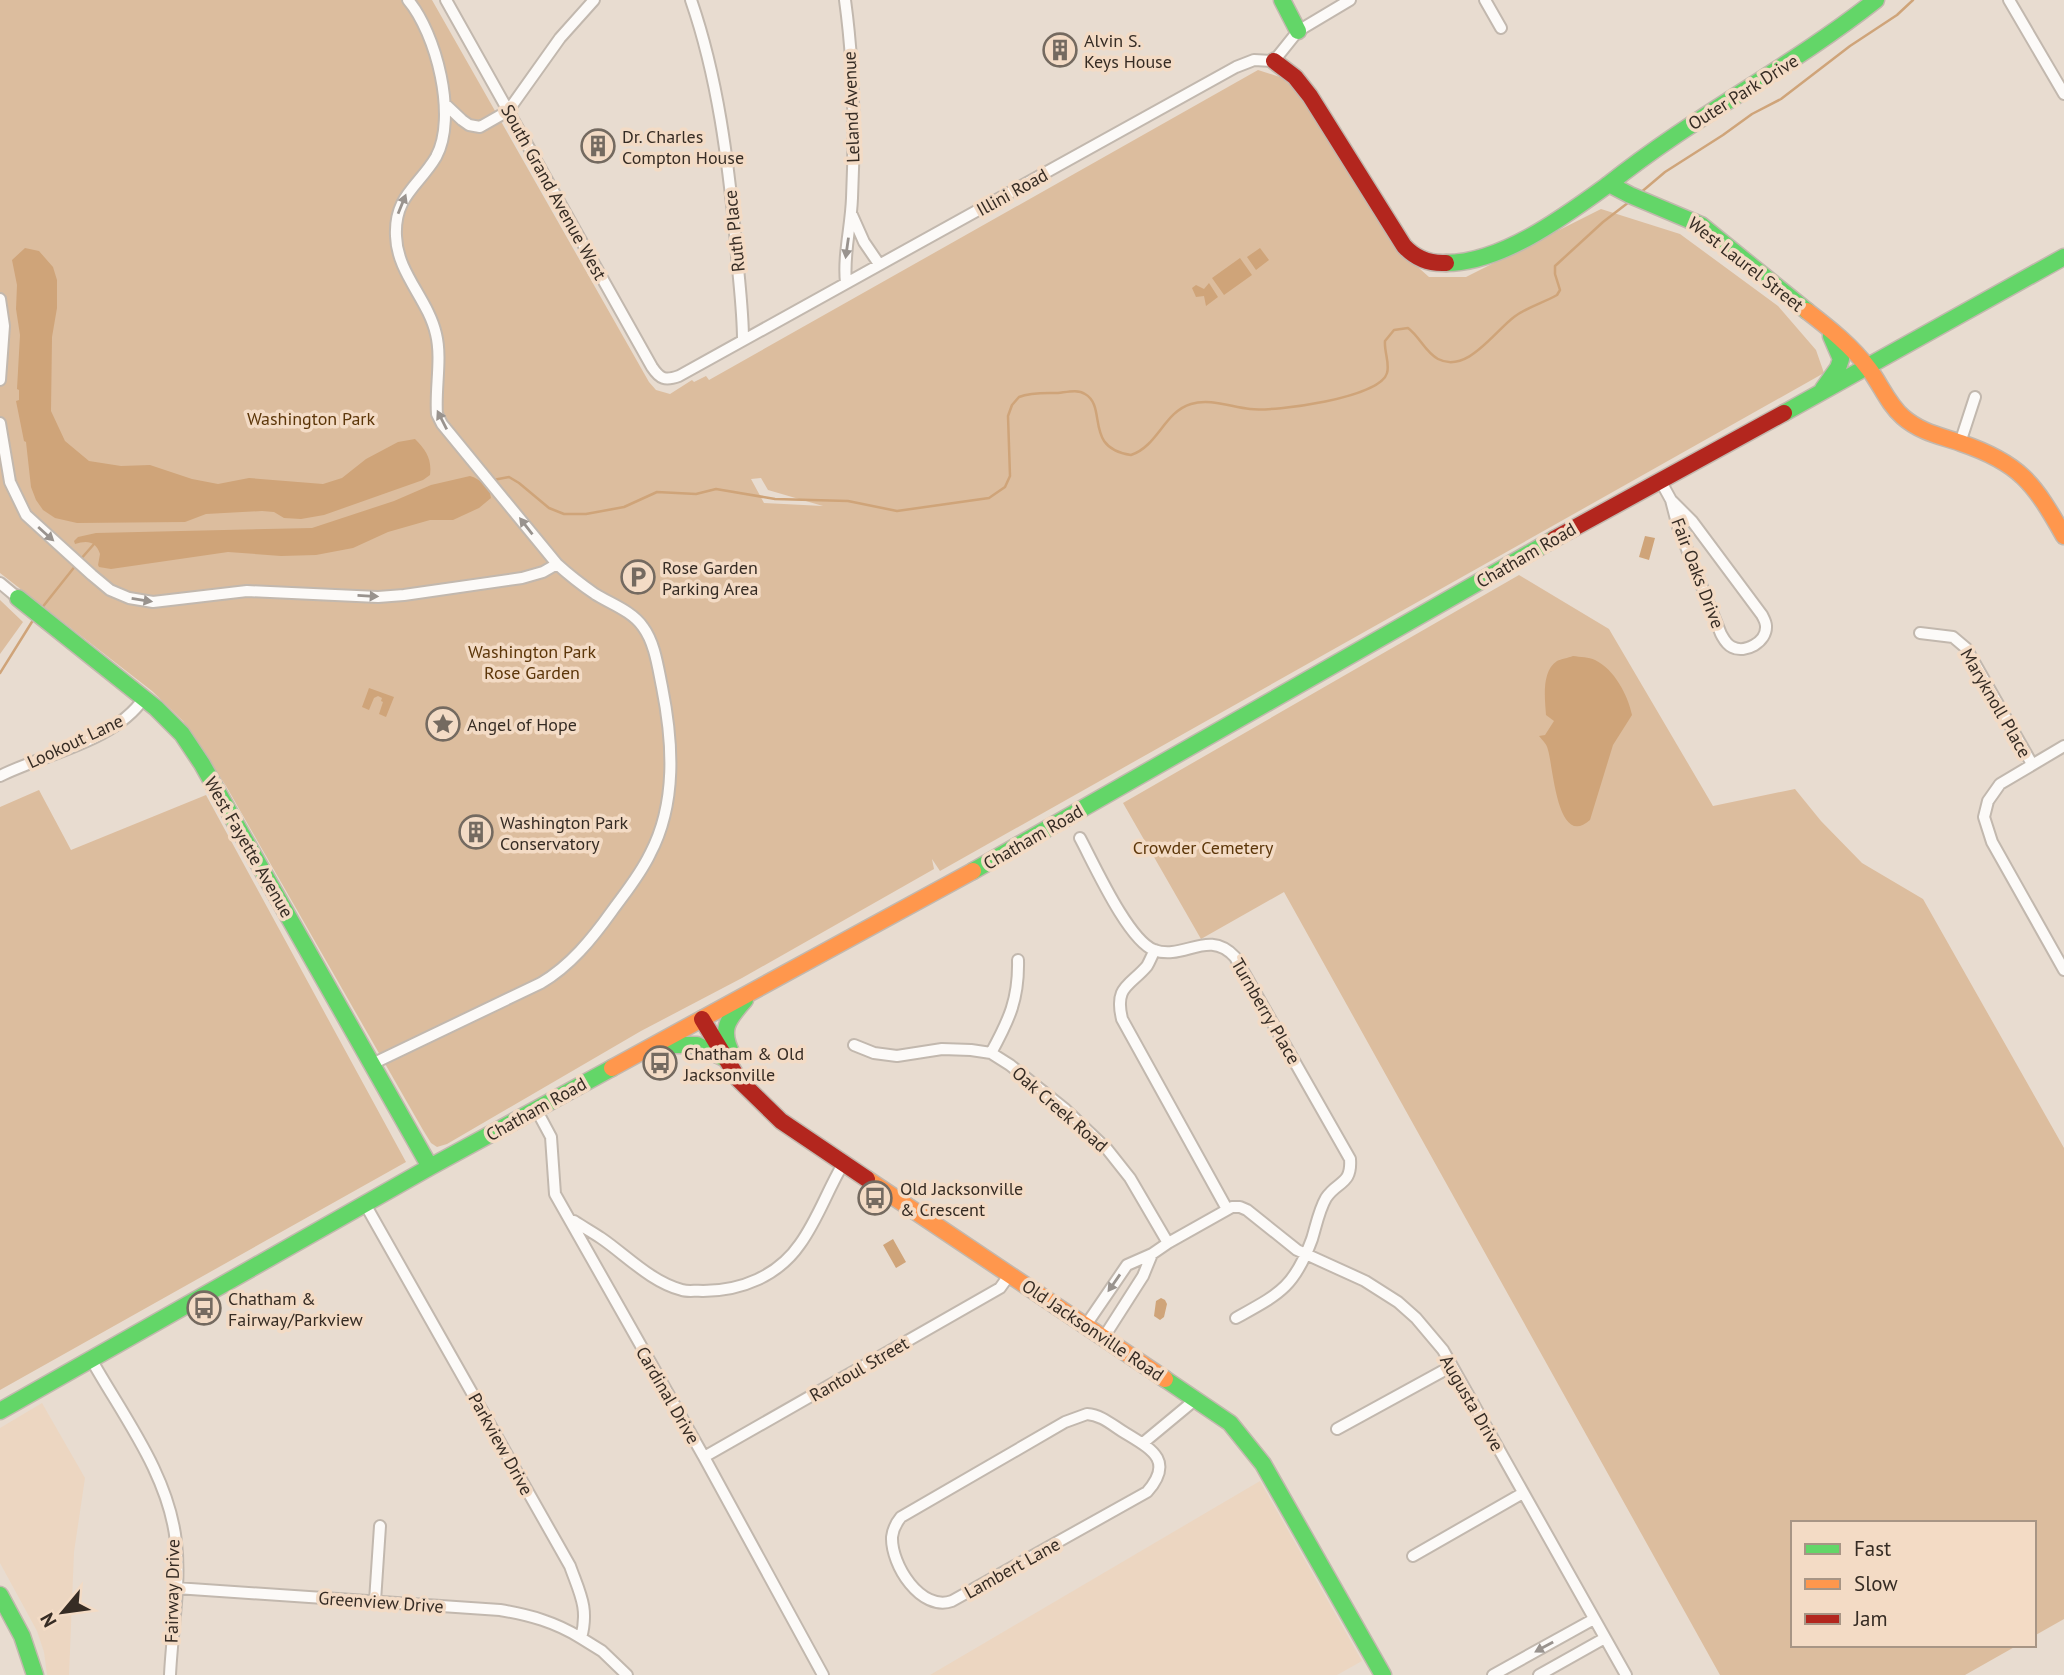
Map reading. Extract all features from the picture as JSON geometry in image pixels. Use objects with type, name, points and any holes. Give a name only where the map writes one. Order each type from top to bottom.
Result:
[{"type":"street","points":[[372,1064],[541,983],[576,956],[644,865],[657,840],[666,810],[670,746],[660,680],[648,634],[641,624],[627,612],[592,592],[557,564],[442,424],[437,414],[437,337],[431,318],[403,267],[396,236],[397,219],[405,195],[435,158],[439,149],[445,127],[445,104],[430,35],[419,13],[408,0]]},
{"type":"street","name":"South Grand Avenue West","points":[[446,0],[652,367],[665,380]]},
{"type":"street","points":[[445,104],[469,125],[480,127],[508,111],[559,38],[594,0]]},
{"type":"street","name":"Ruth Place","points":[[691,0],[709,62],[725,150],[733,209],[743,340]]},
{"type":"street","name":"Leland Avenue","points":[[846,283],[844,265],[852,214],[853,91],[847,0]]},
{"type":"street","points":[[1282,0],[1298,31]]},
{"type":"street","points":[[1350,0],[1298,31],[1274,61],[1300,81],[1402,242],[1416,257],[1426,262],[1449,265],[1481,258],[1510,246],[1569,212],[1609,184]]},
{"type":"street","points":[[1485,0],[1501,28]]},
{"type":"street","name":"Outer Park Drive","points":[[1609,184],[1660,143],[1808,52],[1876,0]]},
{"type":"street","points":[[2009,0],[2064,94]]},
{"type":"street","name":"Illini Road","points":[[665,380],[679,376],[1236,67],[1254,60],[1274,61]]},
{"type":"street","name":"West Laurel Street","points":[[1609,184],[1701,226],[1826,328],[1868,367],[1887,400],[1903,417],[1924,431],[1996,456],[2022,471],[2040,493],[2064,536]]},
{"type":"street","points":[[852,214],[864,242],[880,264]]},
{"type":"street","name":"Chatham Road","points":[[0,1411],[430,1167],[948,885],[1660,480],[2064,257]]},
{"type":"street","points":[[0,299],[4,326],[0,380]]},
{"type":"street","points":[[1821,392],[1841,359],[1826,328]]},
{"type":"street","points":[[1960,443],[1975,397]]},
{"type":"street","points":[[0,424],[3,465],[16,498],[26,514],[84,568],[120,596],[153,603],[247,591],[379,597],[512,580],[543,572],[557,564]]},
{"type":"street","name":"Fair Oaks Drive","points":[[1660,480],[1671,500],[1678,527],[1721,634],[1728,645],[1735,649],[1744,649],[1758,642],[1764,636],[1766,626],[1762,615],[1692,521],[1671,500]]},
{"type":"street","name":"West Fayette Avenue","points":[[0,583],[175,726],[202,764],[430,1167]]},
{"type":"street","name":"Maryknoll Place","points":[[1920,633],[1953,637],[1966,648],[2032,764]]},
{"type":"street","name":"Lookout Lane","points":[[0,776],[75,746],[120,724],[135,712],[144,698]]},
{"type":"street","points":[[2064,746],[2000,784],[1987,800],[1984,817],[1988,834],[2064,970]]},
{"type":"street","points":[[1080,838],[1135,936],[1155,950],[1147,965],[1124,989],[1120,1000],[1122,1019],[1227,1209],[1152,1254],[1126,1265],[1086,1325]]},
{"type":"street","name":"Turnberry Place","points":[[1155,950],[1172,953],[1215,944],[1236,957],[1350,1159],[1349,1174],[1326,1199],[1306,1254],[1289,1283],[1279,1293],[1236,1318]]},
{"type":"street","points":[[991,1054],[1016,1000],[1018,960]]},
{"type":"street","points":[[752,992],[733,1013],[726,1025],[724,1036],[730,1052],[758,1092],[762,1106]]},
{"type":"street","name":"Old Jacksonville Road","points":[[702,1019],[744,1086],[780,1122],[1230,1423],[1263,1464],[1383,1675]]},
{"type":"street","points":[[653,1046],[679,1043],[697,1045],[725,1058]]},
{"type":"street","name":"Oak Creek Road","points":[[854,1045],[897,1056],[956,1048],[991,1054],[1010,1065],[1107,1149],[1130,1178],[1168,1242]]},
{"type":"street","name":"Cardinal Drive","points":[[536,1109],[551,1137],[555,1194],[704,1457],[823,1675]]},
{"type":"street","points":[[571,1220],[601,1237],[657,1278],[682,1290],[718,1291],[743,1287],[761,1279],[798,1248],[816,1221],[834,1178],[843,1164]]},
{"type":"street","name":"Parkview Drive","points":[[365,1204],[569,1566],[586,1620],[581,1638]]},
{"type":"street","name":"Augusta Drive","points":[[1227,1209],[1240,1207],[1284,1241],[1365,1281],[1398,1302],[1432,1335],[1626,1675]]},
{"type":"street","points":[[1104,1337],[1143,1276],[1152,1254]]},
{"type":"street","name":"Rantoul Street","points":[[704,1457],[1000,1288],[1010,1274]]},
{"type":"street","name":"Fairway Drive","points":[[91,1359],[155,1471],[167,1503],[176,1541],[176,1588],[170,1675]]},
{"type":"street","points":[[1337,1429],[1452,1366]]},
{"type":"street","points":[[1143,1443],[1196,1399]]},
{"type":"street","name":"Lambert Lane","points":[[1095,1415],[1143,1443],[1156,1454],[1160,1465],[1159,1475],[1147,1492],[952,1601],[944,1604],[927,1598],[915,1588],[898,1561],[892,1538],[901,1517],[1077,1416],[1095,1415]]},
{"type":"street","points":[[1413,1556],[1523,1493]]},
{"type":"street","points":[[375,1601],[380,1526]]},
{"type":"street","name":"Greenview Drive","points":[[176,1588],[500,1610],[556,1624],[581,1638]]},
{"type":"street","points":[[0,1595],[22,1636],[35,1675]]},
{"type":"street","points":[[1499,1674],[1594,1619]]},
{"type":"street","points":[[581,1638],[602,1651],[627,1675]]},
{"type":"street","points":[[1539,1675],[1605,1638]]},
{"type":"shaded area","points":[[25,248],[39,251],[53,267],[57,280],[57,308],[52,337],[51,411],[65,441],[89,461],[121,466],[150,465],[192,479],[218,484],[249,478],[323,484],[342,478],[366,459],[398,442],[415,439],[427,455],[430,475],[423,480],[324,515],[301,519],[284,518],[274,512],[262,511],[206,514],[185,522],[77,523],[55,518],[43,510],[31,487],[26,442],[16,401],[19,400],[17,389],[20,335],[16,309],[17,285],[12,260]]},
{"type":"shaded area","points":[[1260,248],[1269,260],[1256,270],[1247,257]]},
{"type":"shaded area","points":[[1240,258],[1252,275],[1224,295],[1212,278]]},
{"type":"shaded area","points":[[1209,283],[1218,297],[1206,306],[1204,296],[1196,297],[1192,288],[1196,285],[1204,289]]},
{"type":"shaded area","points":[[470,476],[489,490],[491,498],[479,508],[453,520],[430,520],[388,532],[353,548],[316,555],[281,556],[228,552],[111,569],[99,567],[100,554],[93,544],[75,544],[74,541],[78,537],[96,533],[312,528],[394,501],[431,485]]},
{"type":"shaded area","points":[[1645,536],[1655,538],[1649,560],[1639,557]]},
{"type":"shaded area","points":[[1573,656],[1593,659],[1614,676],[1624,691],[1632,715],[1613,745],[1590,820],[1579,826],[1570,824],[1558,802],[1547,748],[1539,736],[1545,735],[1554,721],[1546,715],[1545,686],[1548,672],[1557,661]]},
{"type":"shaded area","points":[[369,688],[394,697],[386,717],[379,714],[383,702],[378,696],[374,698],[369,710],[362,707]]},
{"type":"shaded area","points":[[893,1239],[906,1262],[896,1268],[883,1245]]},
{"type":"shaded area","points":[[1161,1298],[1167,1304],[1164,1317],[1160,1320],[1154,1316],[1156,1301]]},
{"type":"shaded area","points":[[42,1403],[85,1478],[74,1552],[69,1675],[47,1675],[44,1652],[37,1631],[0,1563],[0,1428]]},
{"type":"shaded area","points":[[1260,1481],[1362,1661],[1337,1675],[930,1675]]},
{"type":"green space","name":"Washington Park","points":[[0,0],[432,0],[649,382],[656,390],[670,394],[692,380],[694,382],[706,376],[709,380],[1258,70],[1280,77],[1301,94],[1392,244],[1429,277],[1466,277],[1601,209],[1680,234],[1778,306],[1816,350],[1824,373],[940,871],[932,859],[934,869],[742,978],[641,1031],[447,1144],[437,1147],[423,1130],[226,786],[183,721],[152,691],[0,573]],"holes":[[[761,478],[768,490],[823,506],[764,503],[751,479]]]},
{"type":"green space","name":"Crowder Cemetery","points":[[1519,575],[1609,629],[1713,806],[1795,789],[1821,821],[1862,863],[1923,899],[2064,1148],[2064,1619],[2036,1635],[2036,1521],[1791,1521],[1791,1647],[2014,1647],[1965,1675],[1720,1675],[1284,892],[1201,939],[1123,803]]},
{"type":"green space","points":[[0,600],[23,622],[0,654]]},
{"type":"green space","points":[[39,790],[71,850],[206,795],[406,1162],[0,1390],[0,807]]},
{"type":"waterway","points":[[1639,194],[1665,172],[1752,114],[1781,99],[1850,46],[1897,15],[1913,0]]},
{"type":"waterway","points":[[493,480],[509,477],[549,508],[564,514],[586,514],[624,507],[657,492],[696,494],[716,489],[775,499],[848,501],[897,511],[989,498],[1005,487],[1010,476],[1008,416],[1019,397],[1038,393],[1082,392],[1092,400],[1101,436],[1107,444],[1116,451],[1131,455],[1148,444],[1174,414],[1198,402],[1250,409],[1281,408],[1325,402],[1366,390],[1380,382],[1387,373],[1385,341],[1394,330],[1408,328],[1438,359],[1459,361],[1479,349],[1519,314],[1557,295],[1560,290],[1555,266],[1629,202]]},
{"type":"waterway","points":[[80,560],[94,544]]},
{"type":"waterway","points":[[41,609],[76,565]]},
{"type":"waterway","points":[[0,673],[35,617]]},
{"type":"traffic: fast","points":[[1282,0],[1298,31]]},
{"type":"traffic: fast","points":[[1609,184],[1641,159],[1876,0]]},
{"type":"traffic: fast","points":[[1446,263],[1467,261],[1511,246],[1553,223],[1609,184],[1701,225],[1807,311]]},
{"type":"traffic: fast","points":[[1784,413],[2064,257]]},
{"type":"traffic: fast","points":[[1823,389],[1841,359],[1831,336]]},
{"type":"traffic: fast","points":[[973,871],[1554,539]]},
{"type":"traffic: fast","points":[[18,598],[156,708],[182,734],[202,764],[430,1167]]},
{"type":"traffic: fast","points":[[733,1056],[726,1039],[727,1026],[745,1000]]},
{"type":"traffic: fast","points":[[662,1045],[697,1045],[724,1058]]},
{"type":"traffic: fast","points":[[0,1411],[430,1167],[612,1068]]},
{"type":"traffic: fast","points":[[1165,1379],[1230,1423],[1263,1464],[1383,1675]]},
{"type":"traffic: fast","points":[[0,1595],[22,1636],[35,1675]]},
{"type":"traffic: slow","points":[[1807,311],[1855,353],[1903,417],[1931,433],[1981,451],[2012,467],[2044,502],[2064,536]]},
{"type":"traffic: slow","points":[[612,1068],[973,871]]},
{"type":"traffic: slow","points":[[867,1179],[1165,1379]]},
{"type":"traffic: jam","points":[[1274,61],[1295,77],[1310,96],[1404,246],[1423,259],[1446,263]]},
{"type":"traffic: jam","points":[[1554,539],[1784,413]]},
{"type":"traffic: jam","points":[[702,1019],[739,1080],[781,1121],[867,1179]]},
{"type":"place","name":"Alvin S. Keys House","points":[[1060,50]]},
{"type":"place","name":"Dr. Charles Compton House","points":[[598,146]]},
{"type":"place","name":"Rose Garden Parking Area","points":[[638,577]]},
{"type":"place","name":"Angel of Hope","points":[[443,724]]},
{"type":"place","name":"Washington Park Conservatory","points":[[476,832]]},
{"type":"place","name":"Chatham & Old Jacksonville","points":[[660,1063]]},
{"type":"place","name":"Old Jacksonville & Crescent","points":[[875,1198]]},
{"type":"place","name":"Chatham & Fairway/Parkview","points":[[204,1308]]},
{"type":"park label","name":"Washington Park Rose Garden","points":[[532,661]]}]
